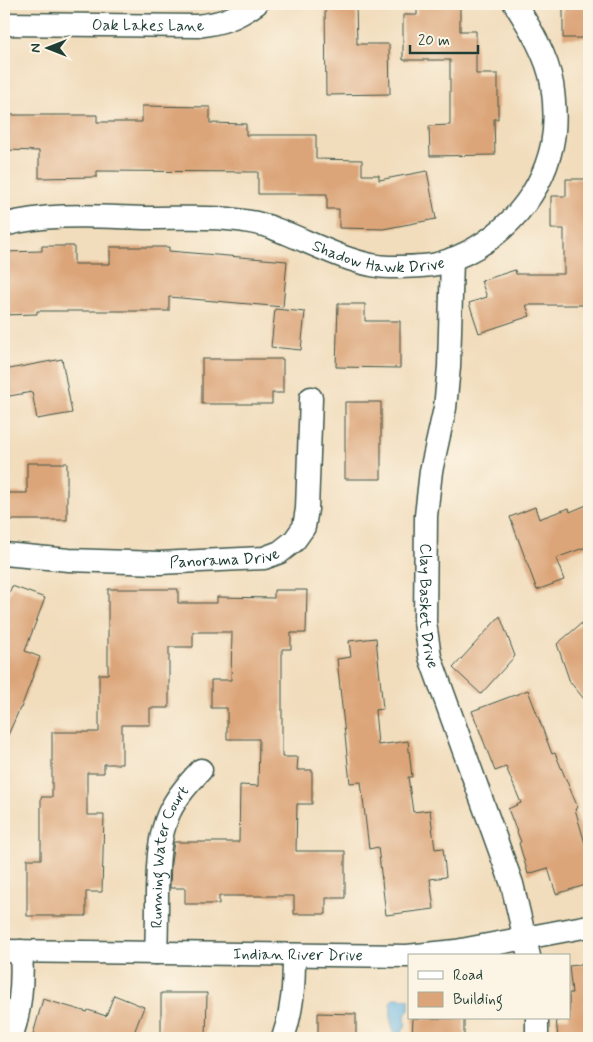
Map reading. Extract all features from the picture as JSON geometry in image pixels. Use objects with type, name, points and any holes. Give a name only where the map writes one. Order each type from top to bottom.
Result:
[{"type":"street","name":"Oak Lakes Lane","points":[[4,24],[197,26],[218,23],[243,13],[256,4]]},
{"type":"street","name":"Shadow Hawk Drive","points":[[4,225],[20,220],[54,216],[230,219],[265,225],[357,262],[388,268],[421,267],[464,255],[503,229],[514,218],[534,192],[541,178],[551,147],[555,115],[552,83],[534,36],[515,4]]},
{"type":"street","name":"Clay Basket Drive","points":[[452,259],[450,367],[445,408],[431,471],[426,516],[425,622],[430,657],[512,884],[528,947]]},
{"type":"street","name":"Panorama Drive","points":[[4,554],[69,560],[159,563],[264,558],[280,552],[294,541],[304,526],[307,509],[311,398]]},
{"type":"street","name":"Running Water Court","points":[[156,953],[158,862],[163,829],[169,813],[178,798],[188,784],[202,770]]},
{"type":"street","name":"Indian River Drive","points":[[427,954],[528,947],[589,926]]},
{"type":"street","name":"Indian River Drive","points":[[12,951],[408,956]]},
{"type":"street","points":[[11,1038],[20,998],[22,967],[12,951]]},
{"type":"street","points":[[283,1038],[289,1022],[294,990],[294,955]]},
{"type":"street","points":[[537,1020],[537,1038]]},
{"type":"water","points":[[393,999],[408,999],[405,1026],[401,1033],[394,1032],[392,1025],[390,1002]]},
{"type":"building","points":[[325,4],[356,4],[357,44],[389,44],[390,94],[326,95]]},
{"type":"building","points":[[417,4],[460,4],[460,31],[476,31],[476,74],[498,74],[498,119],[494,119],[495,155],[430,156],[429,126],[450,125],[450,60],[403,60],[403,15],[417,15]]},
{"type":"building","points":[[563,4],[589,4],[589,38],[563,38]]},
{"type":"building","points":[[142,106],[210,107],[210,123],[246,124],[246,135],[316,135],[316,159],[362,160],[362,175],[379,175],[379,180],[427,171],[436,219],[383,229],[339,228],[339,209],[327,209],[327,194],[258,194],[258,172],[97,171],[97,177],[39,178],[39,151],[4,150],[4,115],[97,115],[97,122],[142,122]]},
{"type":"building","points":[[566,179],[589,179],[589,305],[526,305],[530,316],[479,333],[469,303],[487,297],[481,281],[515,270],[516,274],[564,274],[564,229],[551,229],[551,196],[566,196]]},
{"type":"building","points":[[42,246],[74,246],[74,264],[110,264],[110,247],[169,247],[169,251],[287,261],[283,307],[169,297],[169,311],[37,311],[37,314],[4,315],[4,252],[42,251]]},
{"type":"building","points":[[338,304],[365,304],[365,321],[400,321],[400,368],[336,367]]},
{"type":"building","points":[[275,309],[305,312],[301,350],[271,347]]},
{"type":"building","points":[[62,359],[72,413],[37,419],[32,392],[4,397],[4,370]]},
{"type":"building","points":[[202,359],[283,359],[283,393],[272,393],[272,404],[202,404]]},
{"type":"building","points":[[345,402],[381,402],[381,479],[345,479]]},
{"type":"building","points":[[27,463],[67,463],[67,520],[8,520],[8,493],[27,493]]},
{"type":"building","points":[[589,504],[589,546],[556,558],[564,580],[537,590],[510,517],[535,507],[539,519],[569,508],[570,512]]},
{"type":"building","points":[[12,586],[45,598],[25,651],[40,657],[21,708],[4,744],[4,607]]},
{"type":"building","points":[[108,589],[178,589],[178,603],[217,603],[217,597],[274,598],[274,590],[307,590],[306,633],[291,633],[291,649],[282,649],[282,757],[298,757],[297,770],[312,770],[312,804],[297,804],[296,851],[345,851],[345,898],[326,898],[326,914],[294,914],[294,896],[219,896],[219,904],[185,904],[185,888],[170,888],[174,842],[239,842],[240,785],[258,786],[259,739],[227,739],[227,708],[211,708],[211,680],[231,680],[232,632],[193,632],[193,647],[169,647],[169,708],[150,708],[150,725],[122,725],[122,764],[104,764],[104,773],[87,773],[87,815],[104,815],[102,892],[86,892],[86,916],[27,916],[27,859],[41,859],[41,797],[52,797],[52,732],[99,732],[99,674],[108,674]]},
{"type":"building","points":[[500,616],[515,656],[481,694],[453,668]]},
{"type":"building","points":[[589,617],[589,705],[570,682],[557,644]]},
{"type":"building","points":[[376,638],[383,709],[375,710],[378,745],[408,741],[412,777],[408,777],[413,812],[430,810],[435,849],[443,848],[446,877],[430,879],[434,909],[386,915],[378,847],[369,849],[361,782],[350,783],[337,659],[351,657],[349,641]]},
{"type":"building","points":[[528,690],[552,754],[555,753],[578,808],[575,809],[589,857],[589,884],[556,894],[548,868],[528,874],[519,843],[521,842],[508,809],[521,803],[506,767],[495,771],[472,711]]},
{"type":"building","points":[[589,964],[589,1038],[558,1038],[556,1020],[570,1020],[570,993],[572,993],[570,966]]},
{"type":"building","points":[[161,993],[207,993],[206,1038],[161,1038]]},
{"type":"building","points":[[114,995],[144,1007],[132,1038],[32,1038],[43,999],[106,1016]]},
{"type":"building","points":[[318,1013],[356,1014],[356,1038],[318,1038]]},
{"type":"building","points":[[413,1020],[464,1020],[464,1038],[412,1038]]}]
